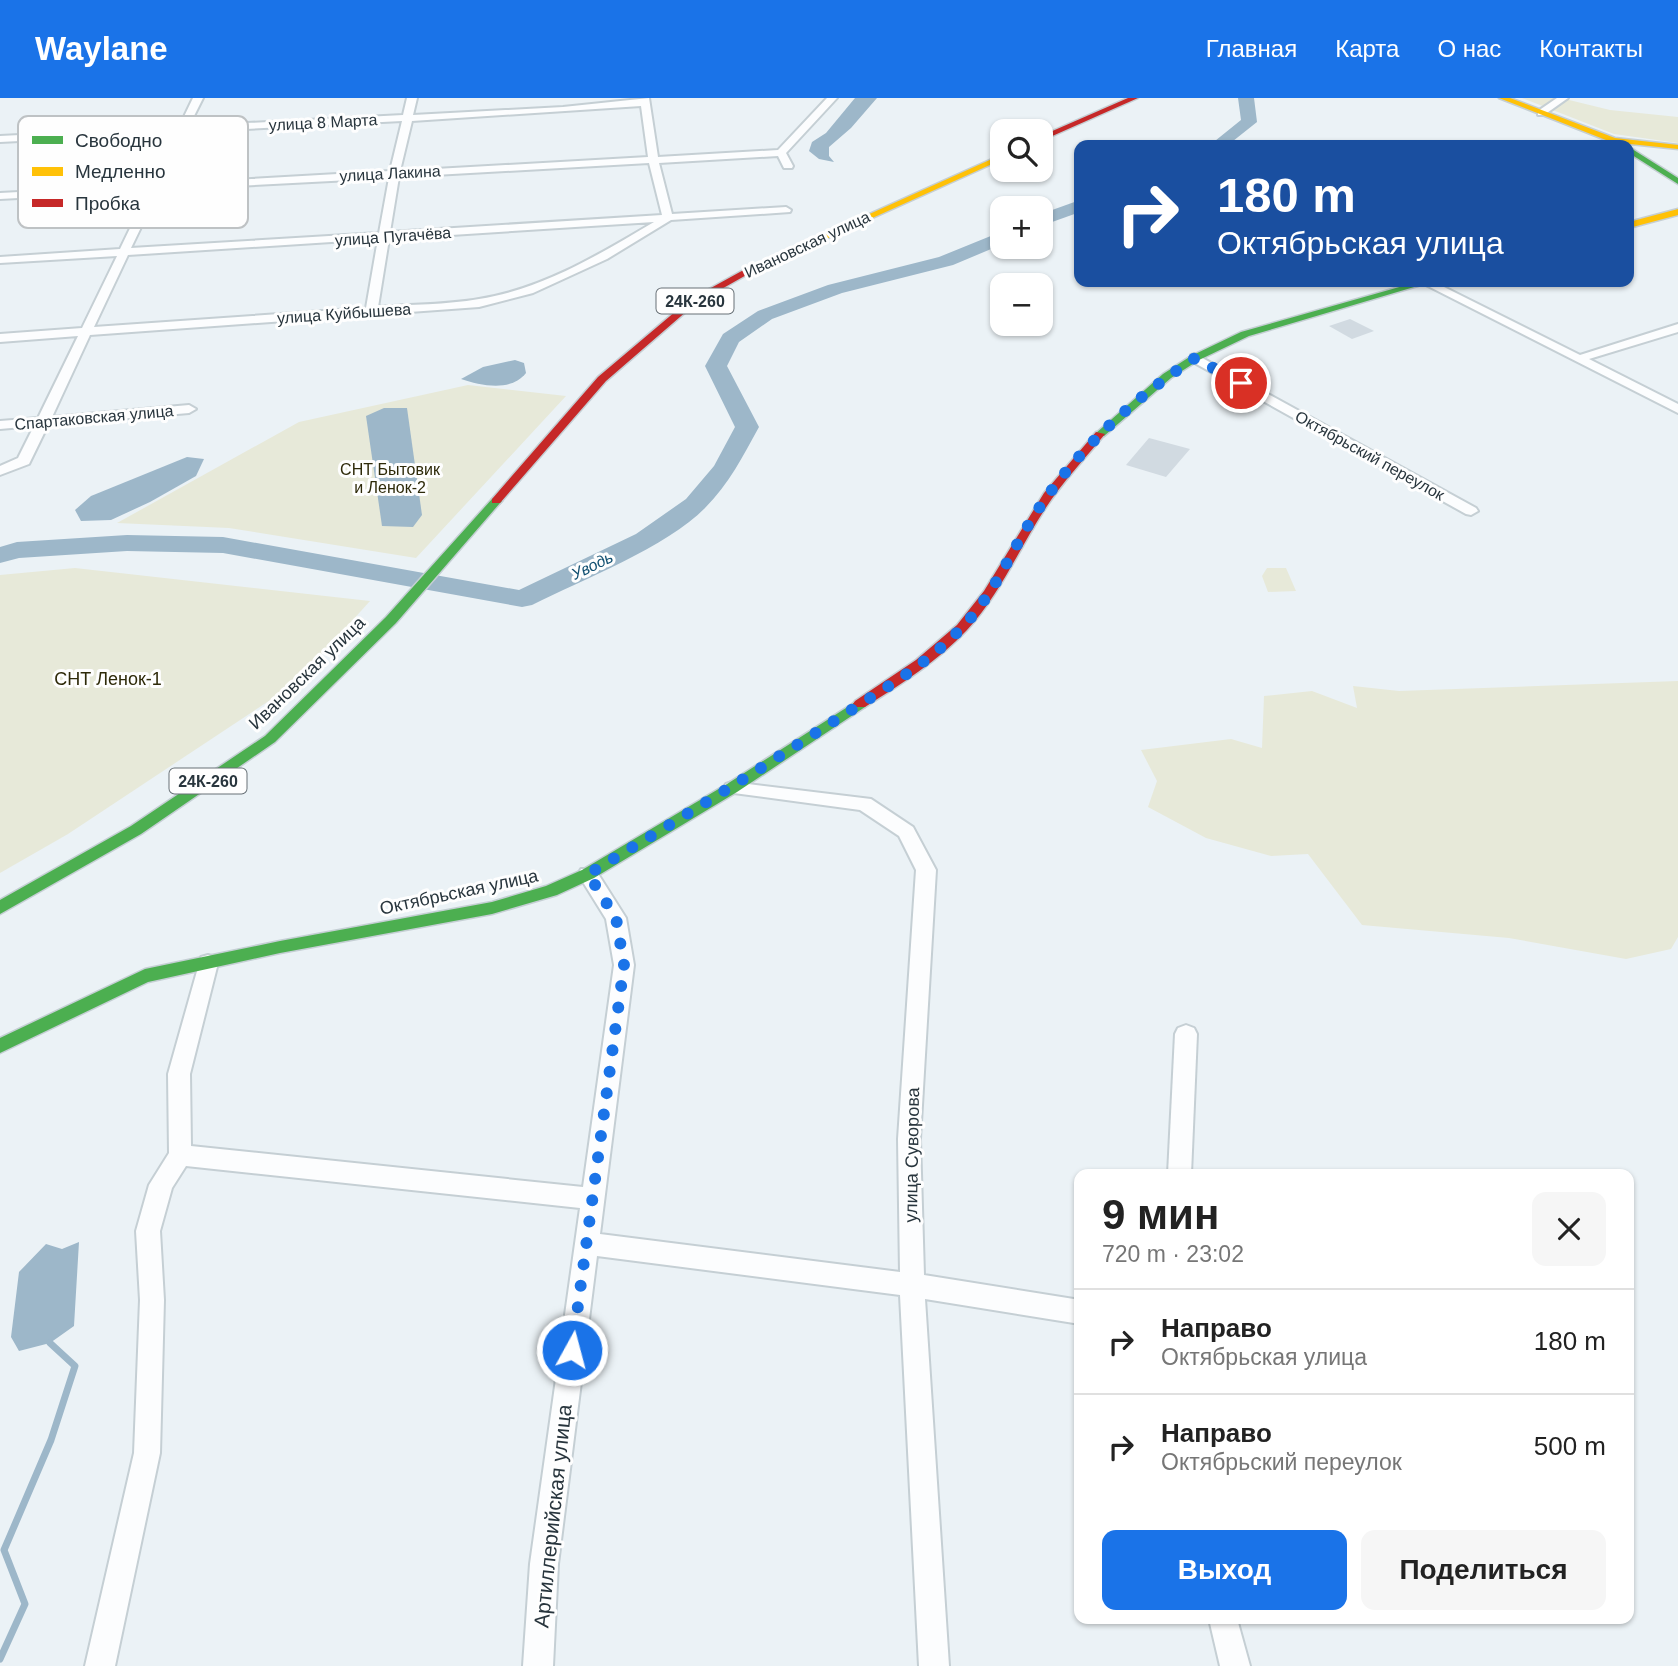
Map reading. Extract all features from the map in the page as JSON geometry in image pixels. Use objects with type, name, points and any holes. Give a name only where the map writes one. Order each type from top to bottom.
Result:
[{"type":"main road","points":[[1053,134],[1134,98]]},
{"type":"main road","points":[[1503,98],[1613,140]]},
{"type":"main road","points":[[1634,144],[1678,148]]},
{"type":"main road","points":[[1673,178],[1658,157],[1664,150],[1678,148]]},
{"type":"main road","points":[[1634,152],[1673,178]]},
{"type":"main road","name":"Ивановская улица","points":[[0,908],[136,830],[270,739],[390,620],[602,379],[692,302],[768,260],[990,162]]},
{"type":"main road","points":[[1634,224],[1678,212]]},
{"type":"main road","name":"Октябрьская улица","points":[[0,1046],[145,976],[492,908],[551,891],[588,874],[732,788],[917,667],[973,615],[1004,569],[1033,517],[1068,467],[1112,422],[1167,376],[1195,358],[1245,334],[1409,287]]},
{"type":"street","points":[[189,116],[198,98]]},
{"type":"street","points":[[371,311],[395,173],[412,98]]},
{"type":"street","points":[[788,166],[781,153],[832,98]]},
{"type":"street","points":[[1541,113],[1563,98]]},
{"type":"street","points":[[645,100],[653,159],[668,218]]},
{"type":"street","name":"улица 8 Марта","points":[[248,126],[645,100]]},
{"type":"street","name":"улица 8 Марта","points":[[0,139],[18,138]]},
{"type":"street","name":"улица Лакина","points":[[248,182],[781,153]]},
{"type":"street","name":"улица Лакина","points":[[0,196],[18,195]]},
{"type":"street","name":"улица Пугачёва","points":[[0,260],[786,210]]},
{"type":"street","name":"улица Куйбышева","points":[[0,338],[479,303],[529,291],[603,257],[668,218]]},
{"type":"street","points":[[0,471],[24,461],[136,228]]},
{"type":"street","points":[[1436,287],[1678,409]]},
{"type":"street","points":[[1578,359],[1678,328]]},
{"type":"street","name":"Октябрьский переулок","points":[[1195,358],[1471,511]]},
{"type":"street","name":"Спартаковская улица","points":[[0,425],[189,409]]},
{"type":"street","name":"улица Суворова","points":[[732,788],[865,804],[906,832],[926,870],[909,1139],[912,1285],[934,1666]]},
{"type":"street","name":"Артиллерийская улица","points":[[538,1666],[544,1564],[624,965],[616,918],[588,874]]},
{"type":"street","points":[[100,1666],[147,1453],[152,1300],[148,1231],[161,1185],[180,1155],[179,1074],[208,963]]},
{"type":"street","points":[[1179,1169],[1186,1034]]},
{"type":"street","points":[[180,1155],[594,1199]]},
{"type":"street","points":[[586,1243],[912,1285],[1074,1311]]},
{"type":"street","points":[[1224,1624],[1235,1666]]},
{"type":"green space","points":[[1522,98],[1561,98],[1610,110],[1678,117],[1678,143],[1614,134]]},
{"type":"green space","name":"СНТ Бытовик и Ленок-2","points":[[468,385],[566,396],[416,558],[229,528],[117,523],[299,422]]},
{"type":"green space","name":"СНТ Ленок-1","points":[[75,568],[370,601],[296,683],[68,834],[0,873],[0,575]]},
{"type":"green space","points":[[1267,568],[1286,568],[1296,591],[1268,592],[1262,576]]},
{"type":"green space","points":[[1678,681],[1678,937],[1671,949],[1626,959],[1509,938],[1362,925],[1308,854],[1271,856],[1206,838],[1148,807],[1157,781],[1141,750],[1231,739],[1262,748],[1264,696],[1312,691],[1357,708],[1353,686],[1399,691]]},
{"type":"water","points":[[855,98],[877,98],[851,128],[829,147],[829,156],[834,162],[819,159],[809,151],[812,142],[826,133]]},
{"type":"water","points":[[515,360],[524,363],[526,373],[512,383],[496,386],[461,379],[483,367]]},
{"type":"water","points":[[384,408],[407,408],[422,515],[413,527],[382,526],[366,416]]},
{"type":"water","points":[[187,457],[204,459],[196,476],[150,502],[111,520],[81,521],[75,510],[91,496]]},
{"type":"water","points":[[79,1242],[74,1326],[50,1343],[19,1351],[11,1337],[19,1272],[46,1244],[62,1249]]},
{"type":"building","points":[[1350,319],[1374,331],[1352,339],[1329,326]]},
{"type":"building","points":[[1149,438],[1190,449],[1166,477],[1126,465]]},
{"type":"waterway","name":"Уводь","points":[[1225,140],[1249,122],[1246,98]]},
{"type":"waterway","name":"Уводь","points":[[1053,216],[1074,207]]},
{"type":"waterway","name":"Уводь","points":[[0,555],[17,550],[127,543],[223,545],[522,599],[645,539],[695,504],[725,469],[747,427],[716,366],[730,338],[765,315],[835,289],[946,261],[990,242]]},
{"type":"waterway","points":[[0,1659],[25,1604],[4,1550],[51,1440],[75,1366],[50,1343]]},
{"type":"traffic: fast","points":[[1634,152],[1678,182]]},
{"type":"traffic: fast","points":[[1100,434],[1167,376],[1195,358],[1245,334],[1409,287]]},
{"type":"traffic: fast","points":[[0,908],[136,830],[270,739],[391,620],[496,501]]},
{"type":"traffic: fast","points":[[0,1046],[145,976],[280,947],[492,908],[551,891],[588,874],[732,788],[860,704]]},
{"type":"traffic: slow","points":[[1503,98],[1614,140]]},
{"type":"traffic: slow","points":[[1634,142],[1678,147]]},
{"type":"traffic: slow","points":[[752,269],[990,162]]},
{"type":"traffic: slow","points":[[1634,224],[1678,212]]},
{"type":"traffic: jam","points":[[1053,134],[1134,98]]},
{"type":"traffic: jam","points":[[496,501],[602,379],[692,302],[752,269]]},
{"type":"traffic: jam","points":[[860,704],[920,664],[962,628],[991,591],[1048,495],[1100,434]]},
{"type":"route","points":[[572,1350],[624,965],[616,918],[588,874],[732,788],[917,667],[973,615],[1004,569],[1033,517],[1068,467],[1112,422],[1167,376],[1195,358],[1241,383]]}]
